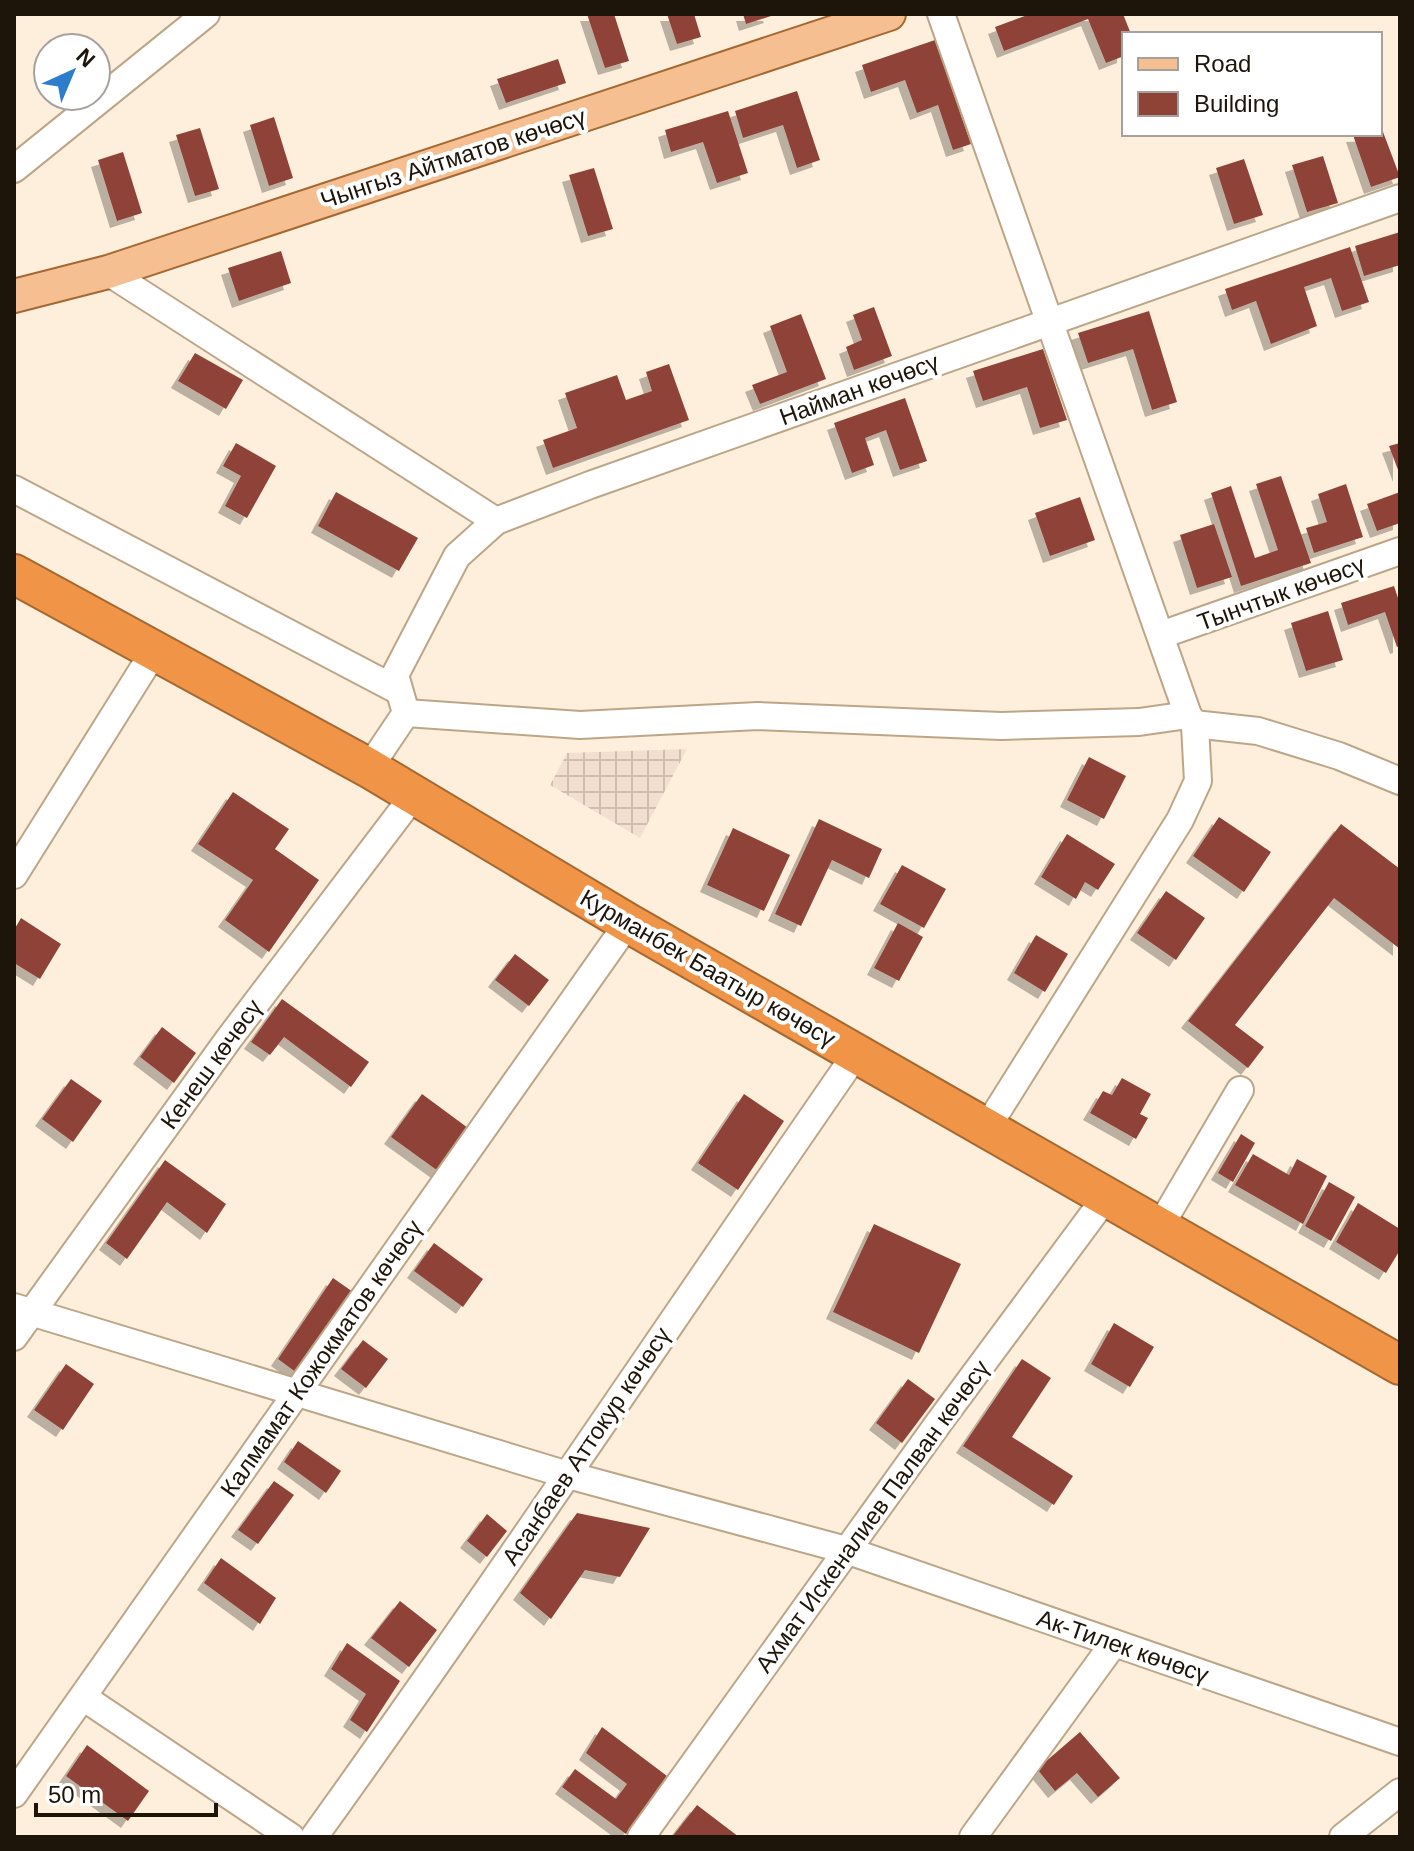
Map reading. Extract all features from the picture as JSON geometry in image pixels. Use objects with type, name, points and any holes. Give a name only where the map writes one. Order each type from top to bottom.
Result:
[{"type":"highway","name":"Курманбек Баатыр көчөсү","points":[[14,574],[369,768],[628,923],[1400,1365]]},
{"type":"main road","name":"Чынгыз Айтматов көчөсү","points":[[14,296],[108,272],[889,14]]},
{"type":"street","points":[[14,169],[206,14]]},
{"type":"street","points":[[941,14],[1191,719],[1198,781],[1180,820],[986,1129]]},
{"type":"street","name":"Найман көчөсү","points":[[369,768],[457,556],[496,521],[1400,198]]},
{"type":"street","points":[[108,272],[496,521]]},
{"type":"street","points":[[14,489],[400,693],[580,725],[758,716],[1001,726],[1191,719],[1258,731],[1339,756],[1400,781]]},
{"type":"street","name":"Тынчтык көчөсү","points":[[1161,635],[1400,551]]},
{"type":"street","points":[[14,875],[155,650]]},
{"type":"street","name":"Кенеш көчөсү","points":[[14,1337],[23,1310],[414,795]]},
{"type":"street","name":"Калмамат Кожокматов көчөсү","points":[[14,1794],[628,923]]},
{"type":"street","name":"Асанбаев Аттокур көчөсү","points":[[314,1837],[568,1475],[643,1361],[856,1054]]},
{"type":"street","points":[[1159,1228],[1240,1090]]},
{"type":"street","name":"Ахмат Искеналиев Палван көчөсү","points":[[641,1837],[846,1550],[1106,1197]]},
{"type":"street","name":"Ак-Тилек көчөсү","points":[[23,1310],[568,1475],[846,1550],[1400,1742]]},
{"type":"street","points":[[973,1837],[1114,1643]]},
{"type":"street","points":[[83,1697],[291,1837]]},
{"type":"street","points":[[1343,1837],[1400,1792]]},
{"type":"shaded area","points":[[687,749],[640,838],[550,785],[567,753]]},
{"type":"building","points":[[587,14],[614,14],[629,61],[605,68]]},
{"type":"building","points":[[667,14],[694,14],[701,37],[677,44]]},
{"type":"building","points":[[743,14],[770,14],[771,16],[746,24]]},
{"type":"building","points":[[1030,14],[1123,14],[1130,32],[1122,32],[1122,57],[1106,63],[1088,19],[1004,51],[995,27]]},
{"type":"building","points":[[935,40],[971,144],[953,150],[938,105],[917,113],[905,80],[871,92],[862,65]]},
{"type":"building","points":[[558,59],[566,83],[506,103],[497,79]]},
{"type":"building","points":[[797,91],[820,160],[797,168],[783,125],[743,138],[735,111]]},
{"type":"building","points":[[728,111],[748,173],[717,183],[703,142],[671,152],[665,130]]},
{"type":"building","points":[[274,117],[293,178],[269,186],[250,125]]},
{"type":"building","points":[[200,128],[219,189],[195,196],[176,135]]},
{"type":"building","points":[[1382,129],[1400,177],[1371,187],[1353,136],[1382,136]]},
{"type":"building","points":[[123,152],[142,213],[117,221],[98,160]]},
{"type":"building","points":[[1323,156],[1338,203],[1307,212],[1292,165]]},
{"type":"building","points":[[1244,159],[1263,215],[1234,224],[1216,168]]},
{"type":"building","points":[[594,168],[613,229],[588,236],[569,175]]},
{"type":"building","points":[[1400,232],[1400,265],[1364,276],[1355,246]]},
{"type":"building","points":[[1350,247],[1369,302],[1342,311],[1331,278],[1304,287],[1317,326],[1271,344],[1256,301],[1232,310],[1225,289]]},
{"type":"building","points":[[281,251],[291,283],[239,301],[228,268]]},
{"type":"building","points":[[874,307],[892,356],[854,370],[846,347],[862,340],[853,315]]},
{"type":"building","points":[[1149,311],[1177,402],[1152,410],[1133,349],[1088,363],[1078,333]]},
{"type":"building","points":[[801,314],[826,379],[760,404],[752,385],[787,372],[770,326]]},
{"type":"building","points":[[1043,349],[1067,420],[1040,428],[1027,387],[983,401],[973,371]]},
{"type":"building","points":[[195,353],[243,380],[226,409],[178,381]]},
{"type":"building","points":[[669,364],[689,420],[553,468],[543,440],[577,428],[565,393],[617,375],[626,400],[652,391],[646,372]]},
{"type":"building","points":[[905,398],[927,461],[900,470],[886,430],[865,438],[874,465],[852,473],[834,423]]},
{"type":"building","points":[[236,443],[276,466],[247,518],[225,506],[241,476],[223,466]]},
{"type":"building","points":[[1400,443],[1400,475],[1389,446]]},
{"type":"building","points":[[1281,476],[1311,563],[1241,586],[1211,493],[1231,486],[1255,558],[1278,550],[1256,484]]},
{"type":"building","points":[[1346,484],[1363,537],[1314,553],[1306,528],[1327,522],[1318,494]]},
{"type":"building","points":[[336,492],[418,538],[399,571],[318,526]]},
{"type":"building","points":[[1400,492],[1400,523],[1377,531],[1367,504]]},
{"type":"building","points":[[1080,497],[1095,540],[1050,556],[1035,513]]},
{"type":"building","points":[[1214,524],[1232,577],[1197,588],[1180,535]]},
{"type":"building","points":[[1394,586],[1400,604],[1400,646],[1397,647],[1385,612],[1348,625],[1341,603]]},
{"type":"building","points":[[1328,611],[1343,660],[1306,671],[1291,623]]},
{"type":"building","points":[[1089,757],[1126,776],[1104,819],[1067,800]]},
{"type":"building","points":[[233,792],[289,829],[275,849],[319,880],[269,952],[225,920],[253,880],[198,844]]},
{"type":"building","points":[[1219,817],[1271,852],[1244,892],[1193,856]]},
{"type":"building","points":[[819,819],[882,849],[869,878],[832,860],[801,926],[775,914]]},
{"type":"building","points":[[1341,824],[1400,869],[1400,949],[1334,898],[1235,1025],[1264,1047],[1248,1068],[1188,1021]]},
{"type":"building","points":[[733,828],[790,855],[764,911],[707,885]]},
{"type":"building","points":[[1067,834],[1115,864],[1098,890],[1085,882],[1076,899],[1041,877]]},
{"type":"building","points":[[902,865],[946,889],[924,928],[880,904]]},
{"type":"building","points":[[1166,891],[1205,918],[1176,960],[1137,933]]},
{"type":"building","points":[[21,918],[61,944],[40,979],[14,963],[14,930]]},
{"type":"building","points":[[898,923],[923,937],[899,981],[874,968]]},
{"type":"building","points":[[1036,935],[1068,954],[1045,992],[1014,973]]},
{"type":"building","points":[[515,954],[549,980],[529,1006],[495,980]]},
{"type":"building","points":[[282,999],[369,1062],[351,1087],[284,1037],[270,1055],[251,1042]]},
{"type":"building","points":[[162,1027],[196,1053],[174,1083],[140,1057]]},
{"type":"building","points":[[1122,1078],[1151,1094],[1140,1114],[1148,1118],[1136,1139],[1090,1113],[1103,1091],[1112,1095]]},
{"type":"building","points":[[71,1079],[102,1101],[73,1142],[42,1119]]},
{"type":"building","points":[[422,1094],[468,1128],[438,1171],[391,1137]]},
{"type":"building","points":[[744,1094],[784,1121],[738,1190],[698,1163]]},
{"type":"building","points":[[1241,1134],[1255,1143],[1233,1182],[1218,1173]]},
{"type":"building","points":[[1253,1154],[1289,1175],[1297,1159],[1327,1176],[1303,1224],[1235,1185]]},
{"type":"building","points":[[165,1160],[226,1204],[207,1233],[167,1202],[127,1259],[106,1243]]},
{"type":"building","points":[[1329,1182],[1355,1197],[1331,1241],[1305,1226]]},
{"type":"building","points":[[1358,1203],[1400,1229],[1400,1250],[1386,1273],[1336,1242]]},
{"type":"building","points":[[874,1224],[961,1264],[919,1353],[833,1312]]},
{"type":"building","points":[[434,1243],[483,1279],[463,1307],[414,1271]]},
{"type":"building","points":[[333,1278],[353,1292],[297,1373],[278,1359]]},
{"type":"building","points":[[1114,1323],[1154,1347],[1130,1387],[1091,1364]]},
{"type":"building","points":[[363,1340],[388,1359],[366,1388],[341,1369]]},
{"type":"building","points":[[1022,1359],[1051,1378],[1012,1437],[1073,1476],[1054,1505],[963,1446]]},
{"type":"building","points":[[66,1364],[94,1384],[63,1430],[34,1410]]},
{"type":"building","points":[[908,1379],[935,1399],[902,1443],[876,1423]]},
{"type":"building","points":[[298,1441],[341,1471],[326,1493],[284,1462]]},
{"type":"building","points":[[274,1481],[294,1495],[258,1544],[238,1530]]},
{"type":"building","points":[[577,1513],[650,1528],[620,1577],[585,1570],[551,1619],[520,1593]]},
{"type":"building","points":[[487,1514],[507,1531],[487,1557],[467,1541]]},
{"type":"building","points":[[221,1558],[276,1598],[260,1624],[204,1583]]},
{"type":"building","points":[[400,1601],[437,1630],[409,1667],[371,1638]]},
{"type":"building","points":[[347,1643],[400,1681],[367,1732],[350,1720],[366,1694],[331,1669]]},
{"type":"building","points":[[602,1727],[667,1776],[626,1834],[562,1787],[575,1769],[616,1799],[627,1784],[586,1753]]},
{"type":"building","points":[[1080,1732],[1120,1778],[1098,1797],[1077,1773],[1055,1791],[1037,1769]]},
{"type":"building","points":[[87,1745],[149,1791],[128,1821],[66,1776]]},
{"type":"building","points":[[697,1805],[739,1837],[672,1837]]}]
